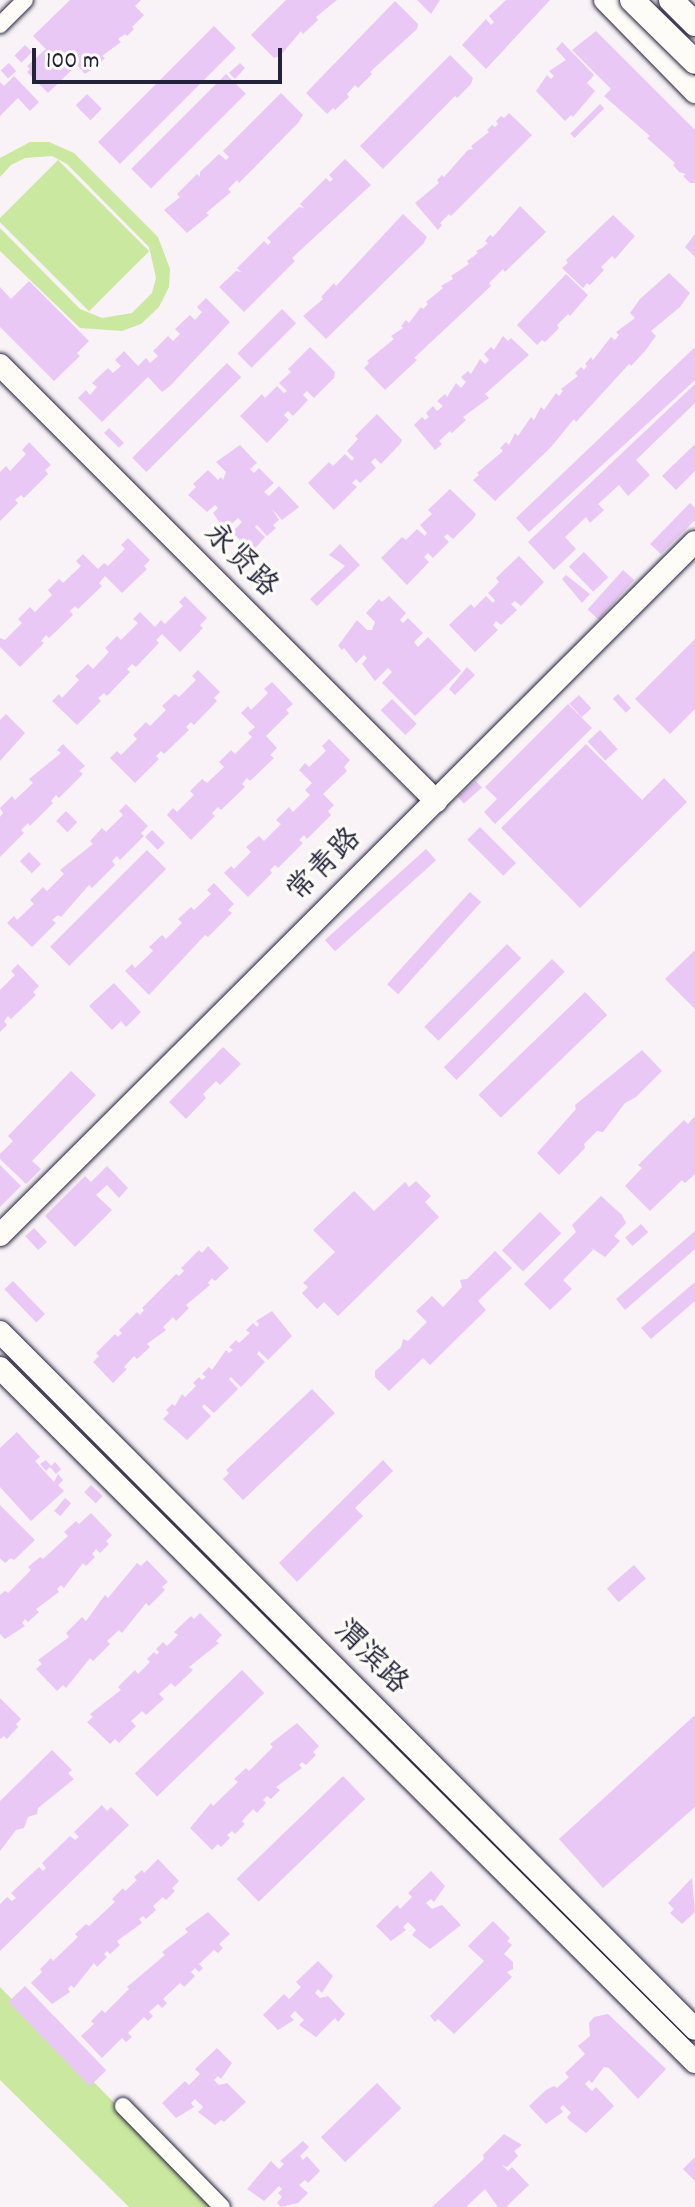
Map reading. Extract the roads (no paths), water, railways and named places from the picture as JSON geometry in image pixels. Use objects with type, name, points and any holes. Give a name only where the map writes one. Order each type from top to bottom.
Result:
[{"type":"main road","points":[[632,0],[695,62]]},
{"type":"main road","points":[[671,0],[695,24]]},
{"type":"street","points":[[0,25],[25,0]]},
{"type":"street","points":[[605,0],[695,92]]},
{"type":"street","name":"永贤路","points":[[0,365],[436,801]]},
{"type":"street","name":"常青路","points":[[0,1235],[695,542]]},
{"type":"street","name":"渭滨路","points":[[0,1332],[695,2029]]},
{"type":"street","name":"渭滨路","points":[[0,1368],[695,2062]]},
{"type":"street","points":[[123,2106],[222,2207]]}]
